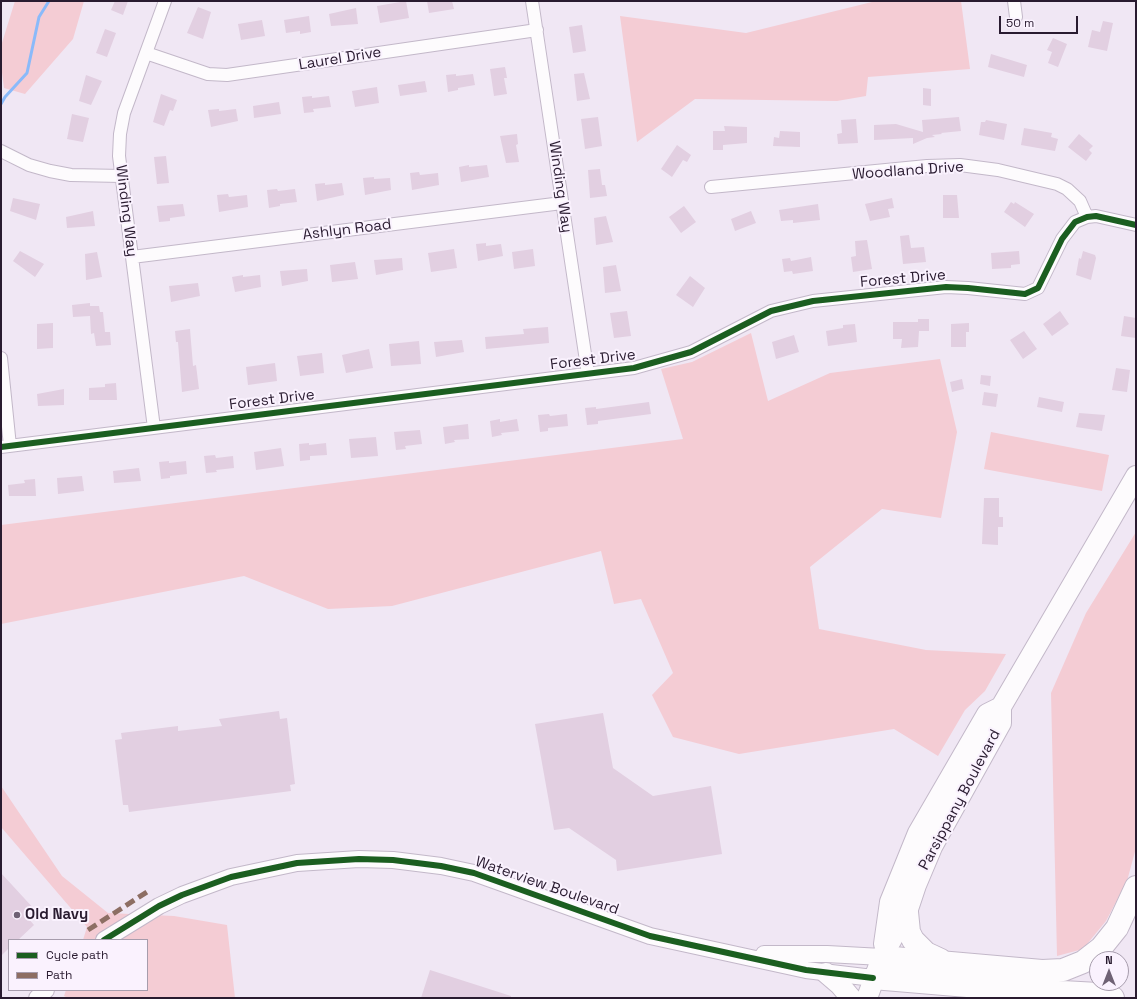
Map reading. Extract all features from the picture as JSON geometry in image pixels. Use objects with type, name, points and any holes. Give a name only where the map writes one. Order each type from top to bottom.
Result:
[{"type":"highway","points":[[882,957],[1042,971],[1053,971],[1073,967],[1092,956],[1109,938],[1123,916],[1136,887]]},
{"type":"highway","points":[[907,912],[910,932],[913,940],[926,953],[946,963]]},
{"type":"highway","points":[[870,988],[991,988],[1098,994],[1113,998]]},
{"type":"main road","name":"Parsippany Boulevard","points":[[870,988],[882,957],[907,912],[916,885],[932,847],[1001,723],[1001,707],[1136,476]]},
{"type":"main road","name":"Parsippany Boulevard","points":[[882,957],[890,902],[918,833],[987,714],[1001,707]]},
{"type":"main road","points":[[826,973],[840,985],[851,998]]},
{"type":"street","name":"Winding Way","points":[[154,428],[119,156],[121,127],[124,113],[165,1]]},
{"type":"street","name":"Winding Way","points":[[532,1],[588,374]]},
{"type":"street","points":[[1014,1],[1016,17]]},
{"type":"street","name":"Laurel Drive","points":[[146,53],[208,74],[227,75],[537,30]]},
{"type":"street","points":[[1,151],[29,164],[50,171],[71,175],[122,176]]},
{"type":"street","name":"Woodland Drive","points":[[711,187],[927,166],[960,165],[998,170],[1057,184],[1080,201],[1087,217]]},
{"type":"street","name":"Ashlyn Road","points":[[132,257],[562,203]]},
{"type":"street","points":[[1087,217],[1096,216],[1136,225]]},
{"type":"street","name":"Forest Drive","points":[[6,447],[634,368],[662,362],[716,340],[757,317],[791,304],[946,287],[1025,294],[1032,292],[1042,282],[1062,239],[1075,222],[1087,217]]},
{"type":"street","points":[[1,358],[6,447]]},
{"type":"street","name":"Waterview Boulevard","points":[[106,939],[159,906],[182,895],[231,877],[297,863],[359,859],[429,864],[474,873],[643,933],[691,945],[826,973],[870,988]]},
{"type":"street","name":"Waterview Boulevard","points":[[735,954],[827,954],[882,957]]},
{"type":"street","points":[[37,998],[45,991]]},
{"type":"shaded area","points":[[15,1],[84,1],[73,39],[25,94],[4,88],[1,65],[1,46]]},
{"type":"shaded area","points":[[876,1],[961,1],[970,69],[868,77],[866,96],[837,101],[695,99],[637,142],[620,16],[746,33]]},
{"type":"shaded area","points":[[751,333],[768,401],[830,373],[940,359],[957,432],[941,518],[882,509],[810,567],[819,629],[926,650],[1006,654],[985,691],[965,710],[938,756],[894,729],[739,754],[673,737],[652,695],[673,673],[641,599],[614,604],[601,551],[392,606],[328,609],[244,576],[1,624],[1,525],[683,439],[661,369],[692,362]]},
{"type":"shaded area","points":[[991,432],[1109,455],[1102,491],[984,469]]},
{"type":"shaded area","points":[[1136,532],[1136,848],[1127,881],[1106,921],[1083,949],[1057,956],[1051,693],[1086,613]]},
{"type":"shaded area","points":[[1,786],[62,876],[108,913],[174,916],[227,925],[235,998],[68,998],[64,996],[66,991],[148,991],[148,939],[83,939],[87,927],[1,827]]},
{"type":"building","points":[[115,1],[128,1],[123,15],[111,10]]},
{"type":"building","points":[[406,1],[409,18],[380,23],[377,6]]},
{"type":"building","points":[[427,1],[452,1],[454,9],[429,13]]},
{"type":"building","points":[[198,7],[211,12],[203,39],[187,33]]},
{"type":"building","points":[[356,8],[358,24],[331,26],[329,14]]},
{"type":"building","points":[[309,16],[311,32],[300,34],[300,31],[286,33],[284,20]]},
{"type":"building","points":[[262,20],[265,36],[241,40],[238,24]]},
{"type":"building","points":[[1103,21],[1113,23],[1107,51],[1088,47],[1092,30],[1100,32]]},
{"type":"building","points":[[582,25],[586,51],[573,53],[569,27]]},
{"type":"building","points":[[105,29],[116,33],[107,57],[96,53]]},
{"type":"building","points":[[1053,38],[1067,44],[1058,67],[1048,63],[1052,52],[1047,50]]},
{"type":"building","points":[[991,54],[1027,65],[1024,77],[988,67]]},
{"type":"building","points":[[505,67],[507,78],[504,78],[507,94],[494,96],[490,69]]},
{"type":"building","points":[[584,73],[590,99],[577,101],[574,74]]},
{"type":"building","points":[[456,74],[456,76],[473,74],[475,85],[458,88],[458,90],[448,92],[446,75]]},
{"type":"building","points":[[86,75],[102,81],[91,105],[79,101]]},
{"type":"building","points":[[425,81],[427,92],[400,96],[398,85]]},
{"type":"building","points":[[377,87],[379,103],[355,107],[352,91]]},
{"type":"building","points":[[923,88],[931,89],[931,106],[923,105]]},
{"type":"building","points":[[161,94],[177,100],[173,111],[170,110],[164,126],[153,122]]},
{"type":"building","points":[[312,96],[312,98],[329,96],[331,107],[313,109],[314,112],[304,113],[302,97]]},
{"type":"building","points":[[279,102],[281,114],[254,118],[253,106]]},
{"type":"building","points":[[219,109],[219,111],[236,109],[238,121],[211,127],[208,110]]},
{"type":"building","points":[[72,114],[89,118],[83,142],[67,139]]},
{"type":"building","points":[[598,117],[602,146],[585,149],[581,119]]},
{"type":"building","points":[[959,117],[961,131],[932,135],[935,137],[927,138],[913,144],[913,138],[874,140],[874,125],[896,124],[923,132],[922,120]]},
{"type":"building","points":[[856,119],[858,143],[838,144],[837,134],[842,133],[841,120]]},
{"type":"building","points":[[986,120],[1007,124],[1004,140],[979,135],[981,122],[985,122]]},
{"type":"building","points":[[724,126],[747,127],[747,143],[723,145],[723,150],[713,150],[713,131],[725,131]]},
{"type":"building","points":[[1024,128],[1052,133],[1051,137],[1058,139],[1055,151],[1021,145]]},
{"type":"building","points":[[780,131],[800,132],[800,147],[773,146],[774,137],[779,138]]},
{"type":"building","points":[[517,134],[518,144],[516,145],[519,162],[506,163],[500,136]]},
{"type":"building","points":[[1079,134],[1093,146],[1089,150],[1092,153],[1086,161],[1068,147]]},
{"type":"building","points":[[677,145],[691,155],[687,162],[683,160],[672,177],[661,169]]},
{"type":"building","points":[[166,156],[169,183],[157,184],[154,157]]},
{"type":"building","points":[[469,165],[469,167],[487,165],[489,177],[461,182],[459,167]]},
{"type":"building","points":[[600,169],[602,185],[605,185],[607,196],[590,198],[588,170]]},
{"type":"building","points":[[419,172],[420,175],[438,173],[439,185],[412,190],[410,173]]},
{"type":"building","points":[[374,177],[374,179],[390,178],[391,190],[365,195],[363,178]]},
{"type":"building","points":[[325,183],[325,185],[342,183],[344,195],[317,201],[315,184]]},
{"type":"building","points":[[277,189],[278,191],[295,189],[297,202],[280,204],[280,206],[269,208],[267,190]]},
{"type":"building","points":[[228,194],[229,197],[247,195],[248,207],[219,212],[217,195]]},
{"type":"building","points":[[943,195],[957,195],[959,218],[943,218]]},
{"type":"building","points":[[13,198],[40,204],[36,220],[10,211]]},
{"type":"building","points":[[892,198],[894,208],[888,209],[890,217],[870,221],[865,204]]},
{"type":"building","points":[[1011,202],[1014,204],[1015,202],[1034,214],[1025,227],[1004,212]]},
{"type":"building","points":[[183,204],[185,216],[170,218],[170,221],[159,222],[157,206]]},
{"type":"building","points":[[818,204],[820,220],[793,223],[793,220],[781,221],[779,210]]},
{"type":"building","points":[[684,206],[696,222],[681,233],[669,217]]},
{"type":"building","points":[[93,211],[95,226],[67,228],[66,217]]},
{"type":"building","points":[[751,211],[756,223],[735,231],[731,219]]},
{"type":"building","points":[[606,216],[613,242],[596,245],[594,218]]},
{"type":"building","points":[[909,235],[911,248],[924,247],[926,262],[903,264],[900,236]]},
{"type":"building","points":[[867,240],[872,269],[853,272],[851,257],[856,256],[855,241]]},
{"type":"building","points":[[486,243],[486,246],[501,244],[503,256],[478,261],[476,244]]},
{"type":"building","points":[[454,249],[457,268],[431,272],[428,253]]},
{"type":"building","points":[[533,249],[535,266],[514,269],[512,252]]},
{"type":"building","points":[[20,251],[44,264],[35,277],[13,261]]},
{"type":"building","points":[[1019,251],[1020,264],[1011,265],[1011,268],[992,269],[991,253]]},
{"type":"building","points":[[1083,251],[1095,255],[1096,258],[1091,280],[1076,275],[1079,258],[1081,259]]},
{"type":"building","points":[[97,252],[102,277],[86,280],[85,254]]},
{"type":"building","points":[[811,257],[813,271],[793,274],[792,271],[784,272],[782,259],[790,258],[791,261]]},
{"type":"building","points":[[402,258],[403,270],[376,275],[374,260]]},
{"type":"building","points":[[355,262],[358,279],[332,282],[330,265]]},
{"type":"building","points":[[616,265],[621,291],[605,293],[603,267]]},
{"type":"building","points":[[307,269],[308,281],[282,286],[280,271]]},
{"type":"building","points":[[243,275],[243,277],[260,275],[261,287],[235,292],[232,277]]},
{"type":"building","points":[[690,276],[705,288],[693,307],[676,295]]},
{"type":"building","points":[[198,283],[200,296],[171,302],[169,286]]},
{"type":"building","points":[[90,303],[90,306],[99,306],[100,312],[103,312],[105,332],[110,332],[111,345],[96,346],[94,333],[91,334],[90,316],[73,317],[72,305]]},
{"type":"building","points":[[627,311],[631,336],[614,338],[610,313]]},
{"type":"building","points":[[1060,311],[1069,324],[1052,336],[1043,324]]},
{"type":"building","points":[[1124,316],[1136,318],[1136,338],[1121,336]]},
{"type":"building","points":[[918,319],[929,319],[929,331],[919,331],[918,347],[901,348],[902,339],[893,339],[893,322],[918,322]]},
{"type":"building","points":[[53,323],[53,348],[37,349],[37,324]]},
{"type":"building","points":[[969,323],[969,332],[966,332],[966,347],[951,347],[951,324]]},
{"type":"building","points":[[855,324],[857,342],[828,346],[826,331],[843,328],[843,325]]},
{"type":"building","points":[[548,327],[549,343],[486,349],[485,337],[524,334],[523,329]]},
{"type":"building","points":[[190,329],[193,366],[196,365],[199,389],[182,392],[178,342],[176,342],[175,331]]},
{"type":"building","points":[[1024,331],[1037,349],[1023,359],[1010,340]]},
{"type":"building","points":[[794,335],[799,352],[776,359],[772,342]]},
{"type":"building","points":[[462,340],[464,352],[436,357],[434,342]]},
{"type":"building","points":[[419,341],[421,364],[391,366],[389,344]]},
{"type":"building","points":[[369,349],[373,368],[346,373],[342,355]]},
{"type":"building","points":[[322,353],[324,373],[300,376],[297,356]]},
{"type":"building","points":[[275,363],[277,381],[248,385],[246,367]]},
{"type":"building","points":[[1116,368],[1130,370],[1127,392],[1112,390]]},
{"type":"building","points":[[981,375],[991,376],[990,386],[980,384]]},
{"type":"building","points":[[962,379],[964,389],[952,392],[950,382]]},
{"type":"building","points":[[116,383],[117,400],[89,400],[89,388],[105,387],[105,384]]},
{"type":"building","points":[[64,389],[64,405],[38,406],[37,394]]},
{"type":"building","points":[[984,392],[998,394],[996,407],[982,405]]},
{"type":"building","points":[[1039,397],[1064,402],[1062,412],[1037,407]]},
{"type":"building","points":[[649,402],[651,414],[598,421],[598,424],[587,425],[585,408],[596,407],[596,409]]},
{"type":"building","points":[[1079,413],[1105,415],[1102,431],[1076,427]]},
{"type":"building","points":[[549,414],[550,416],[567,414],[568,426],[548,428],[548,431],[540,432],[538,415]]},
{"type":"building","points":[[500,419],[500,422],[517,419],[519,431],[501,433],[502,435],[492,437],[490,421]]},
{"type":"building","points":[[468,424],[469,439],[454,440],[455,442],[445,444],[443,427]]},
{"type":"building","points":[[420,430],[422,444],[405,446],[406,449],[396,450],[394,432]]},
{"type":"building","points":[[376,437],[378,456],[351,458],[349,439]]},
{"type":"building","points":[[309,443],[309,445],[326,443],[327,455],[310,456],[310,460],[300,461],[299,444]]},
{"type":"building","points":[[281,448],[284,466],[256,470],[254,452]]},
{"type":"building","points":[[215,455],[216,458],[233,456],[234,468],[206,473],[204,456]]},
{"type":"building","points":[[169,461],[169,463],[186,461],[187,474],[170,476],[170,478],[161,479],[159,462]]},
{"type":"building","points":[[139,468],[141,481],[114,483],[113,471]]},
{"type":"building","points":[[82,476],[84,491],[58,494],[57,478]]},
{"type":"building","points":[[35,479],[36,496],[9,496],[8,485],[25,483],[24,480]]},
{"type":"building","points":[[984,498],[999,498],[999,517],[1003,517],[1003,527],[998,527],[998,545],[982,544]]},
{"type":"building","points":[[279,711],[280,719],[287,718],[295,784],[290,785],[291,791],[129,812],[128,805],[123,805],[115,740],[122,739],[121,733],[178,726],[178,731],[222,726],[219,719]]},
{"type":"building","points":[[603,713],[613,768],[653,796],[711,786],[722,854],[617,871],[616,860],[569,828],[554,830],[535,724]]},
{"type":"building","name":"Old Navy","points":[[1,873],[36,911],[28,918],[34,925],[19,939],[8,939],[8,949],[1,956]]},
{"type":"building","points":[[430,970],[511,996],[511,998],[421,998]]},
{"type":"waterway","points":[[1,104],[5,97],[27,73],[39,17],[49,1]]},
{"type":"marked path","points":[[88,930],[150,890]]},
{"type":"cycle path","points":[[1,447],[634,368],[691,352],[771,311],[813,301],[946,287],[1025,294],[1038,288],[1062,239],[1075,222],[1087,217],[1096,216],[1136,225]]},
{"type":"cycle path","points":[[106,939],[159,906],[182,895],[231,877],[297,863],[359,859],[393,860],[441,866],[474,873],[650,936],[806,970],[873,978]]},
{"type":"place","name":"Old Navy","points":[[17,915]]}]
